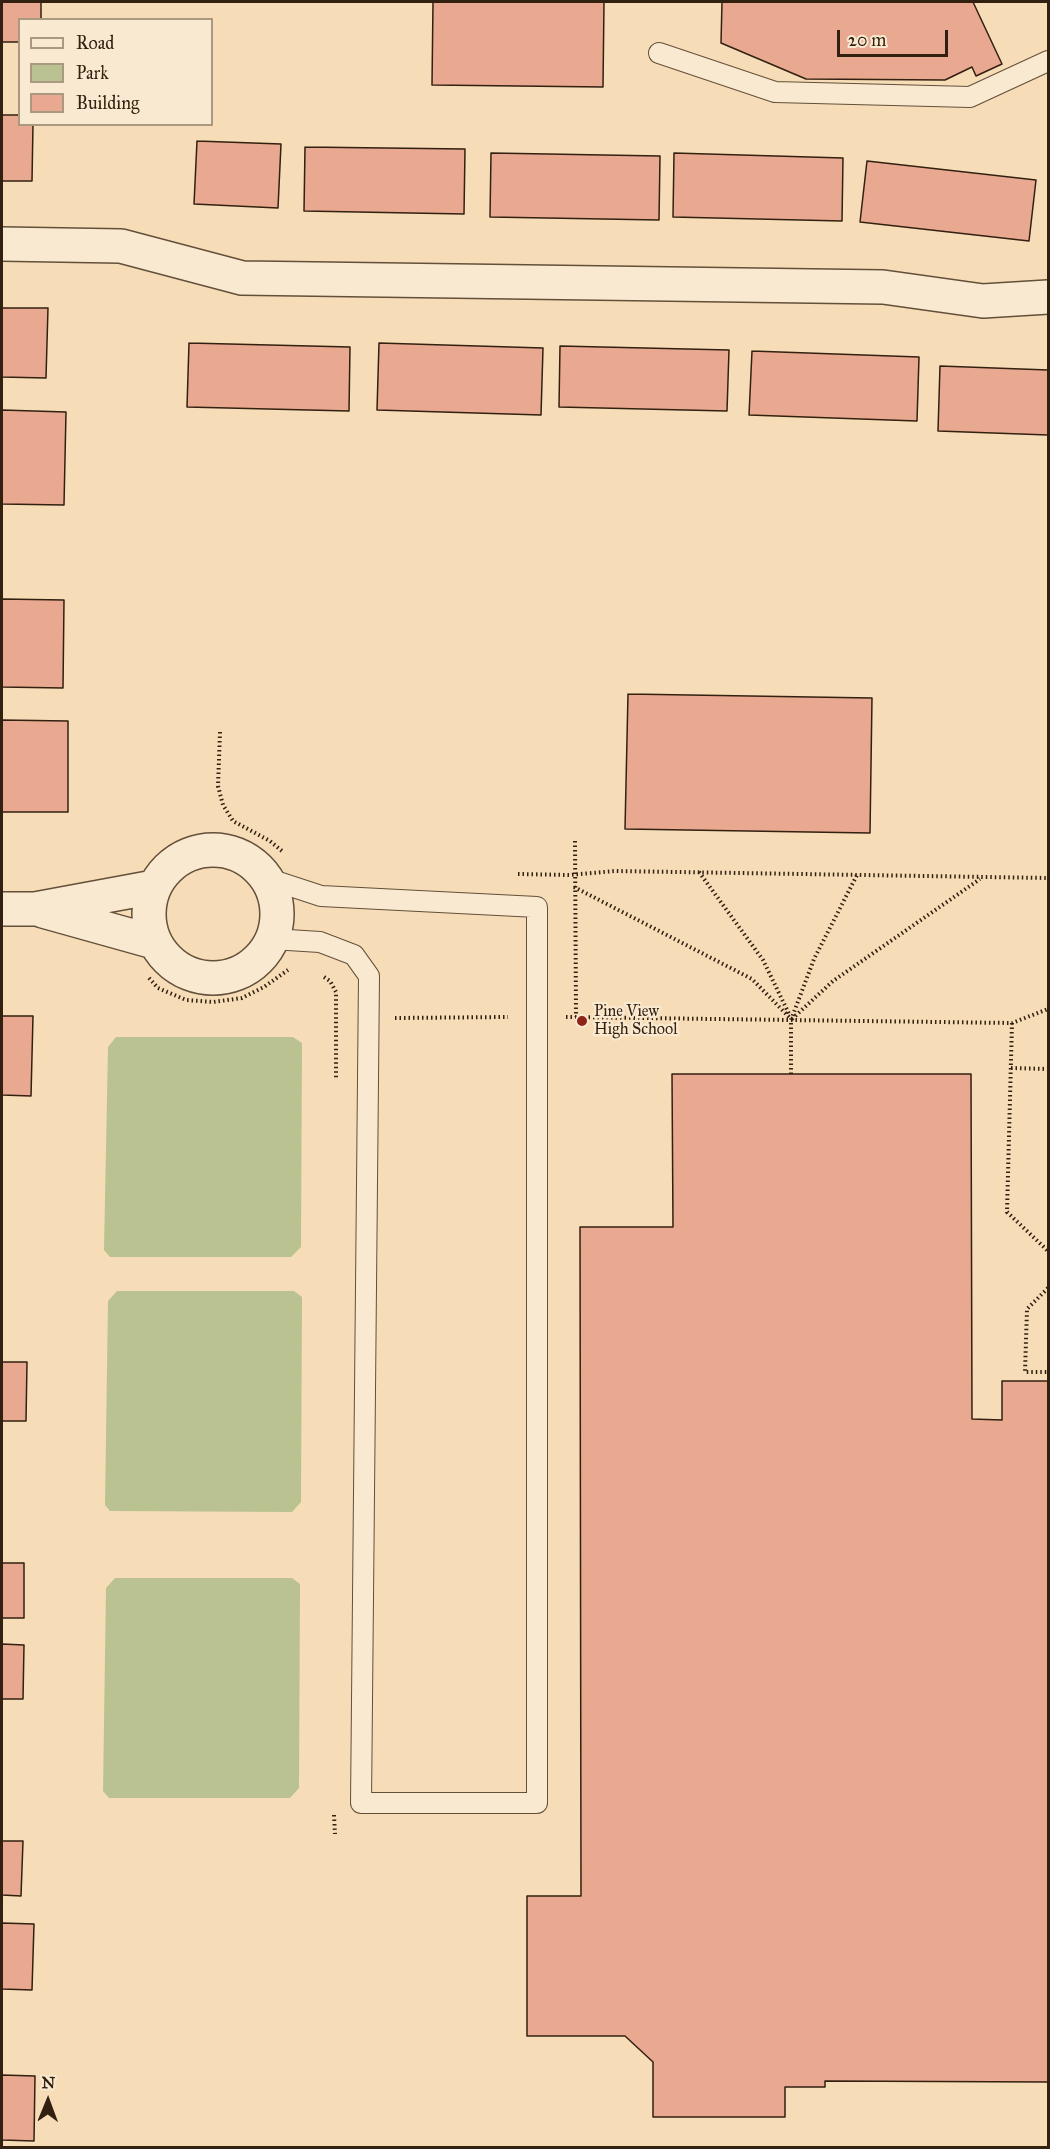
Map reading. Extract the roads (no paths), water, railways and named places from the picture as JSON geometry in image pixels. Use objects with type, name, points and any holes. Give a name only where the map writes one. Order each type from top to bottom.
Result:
[{"type":"street","points":[[2,244],[121,246],[242,279],[882,287],[983,301],[1048,297]]},
{"type":"street","points":[[213,850],[234,853],[252,863],[276,868],[278,919],[272,939],[261,957],[245,970],[225,977],[204,978],[183,972],[166,959],[154,942],[149,924],[149,905],[154,887],[164,872],[177,860],[193,853],[213,850]]},
{"type":"street","points":[[2,909],[35,909],[154,887]]},
{"type":"street","points":[[35,909],[154,942]]},
{"type":"lane","points":[[659,53],[775,92],[970,97],[1048,62]]},
{"type":"lane","points":[[272,939],[320,942],[354,955],[369,976],[361,1803],[537,1803],[537,907],[321,896],[276,868]]},
{"type":"place","name":"Pine View High School","points":[[582,1021]]}]
